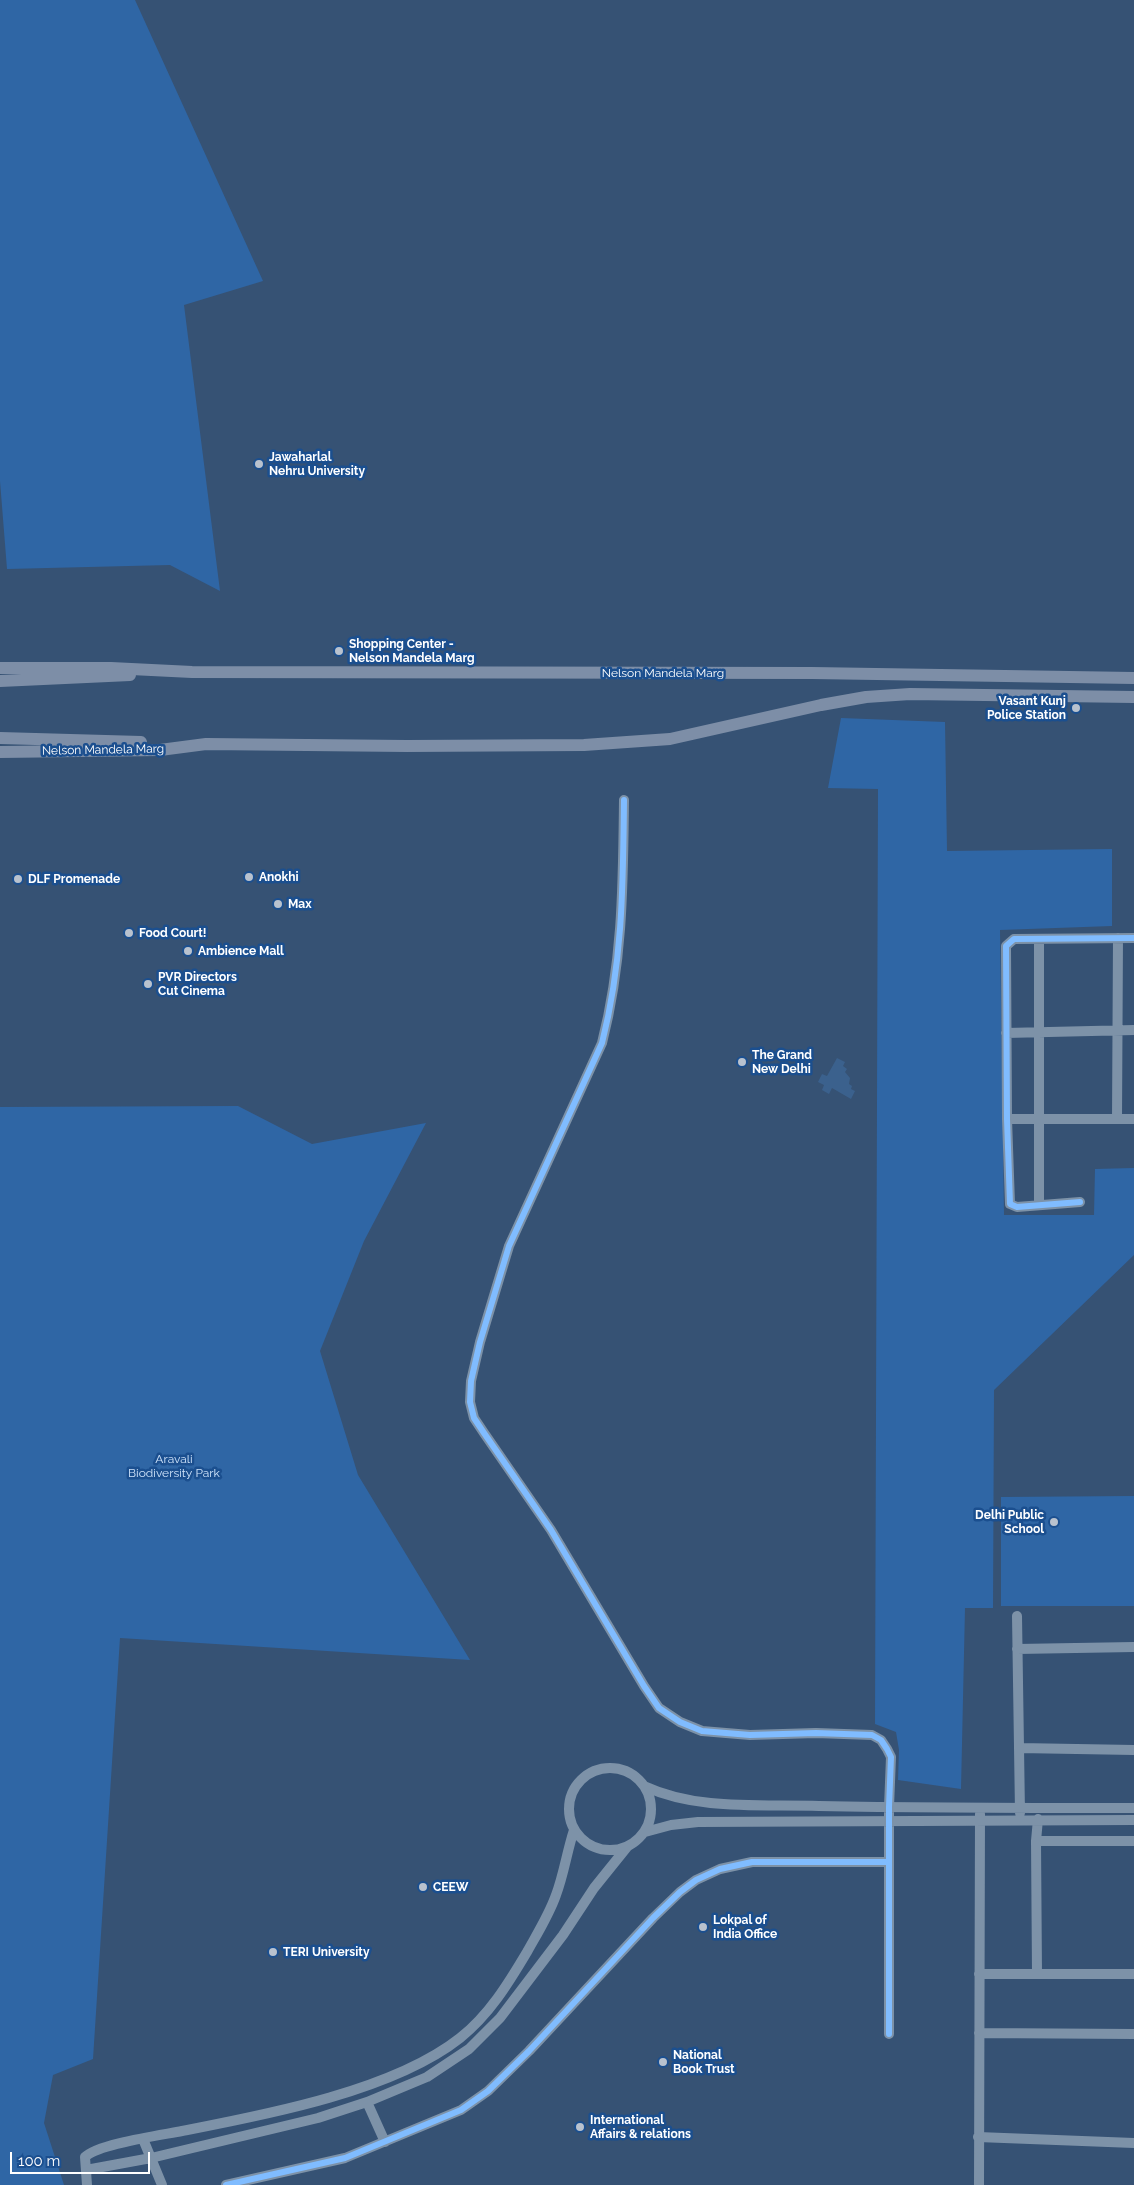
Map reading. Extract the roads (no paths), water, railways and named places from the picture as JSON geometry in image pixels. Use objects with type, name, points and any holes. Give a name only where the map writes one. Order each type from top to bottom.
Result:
[{"type":"main road","name":"Nelson Mandela Marg","points":[[0,668],[111,668],[192,672],[812,673],[1134,678]]},
{"type":"main road","name":"Nelson Mandela Marg","points":[[0,681],[192,672]]},
{"type":"main road","name":"Nelson Mandela Marg","points":[[0,738],[206,744],[584,745],[670,739],[821,705],[866,697],[910,694],[1134,697]]},
{"type":"main road","name":"Nelson Mandela Marg","points":[[0,752],[160,750],[206,744]]},
{"type":"street","points":[[624,800],[621,935],[611,1008],[602,1042],[560,1137],[508,1246],[480,1342],[471,1381],[470,1402],[474,1418],[551,1530],[659,1708],[680,1722],[702,1731],[750,1735],[816,1733],[872,1735],[881,1740],[890,1757],[889,2034]]},
{"type":"street","points":[[1117,1119],[1118,938]]},
{"type":"street","points":[[1080,1202],[1014,1207],[1010,1204],[1007,1119],[1006,946],[1014,939],[1134,938]]},
{"type":"street","points":[[1039,939],[1039,1205]]},
{"type":"street","points":[[1006,1033],[1134,1030]]},
{"type":"street","points":[[1007,1119],[1134,1119]]},
{"type":"street","points":[[1017,1616],[1021,1820]]},
{"type":"street","points":[[1017,1649],[1134,1647]]},
{"type":"street","points":[[1019,1748],[1134,1750]]},
{"type":"street","points":[[627,1847],[614,1850],[598,1849],[584,1842],[574,1830],[568,1814],[571,1794],[581,1779],[589,1773],[604,1768],[621,1769],[636,1777],[649,1795],[651,1812],[645,1832]]},
{"type":"street","points":[[644,1786],[675,1798],[710,1803],[889,1808],[1134,1808]]},
{"type":"street","points":[[979,1808],[979,2185]]},
{"type":"street","points":[[1036,1974],[1036,1841],[1038,1819]]},
{"type":"street","points":[[86,2170],[150,2158],[318,2118],[367,2102],[427,2076],[450,2063],[500,2018],[563,1935],[594,1888],[627,1847],[645,1832],[671,1825],[698,1822],[1134,1820]]},
{"type":"street","points":[[86,2185],[85,2158],[89,2153],[143,2139],[234,2121],[340,2094],[409,2068],[436,2054],[460,2038],[501,1996],[536,1936],[556,1896],[574,1830]]},
{"type":"street","points":[[1036,1841],[1134,1841]]},
{"type":"street","points":[[226,2185],[346,2158],[461,2110],[488,2091],[529,2051],[653,1918],[680,1892],[696,1880],[720,1869],[752,1862],[889,1862]]},
{"type":"street","points":[[979,1974],[1134,1974]]},
{"type":"street","points":[[979,2033],[1134,2034]]},
{"type":"street","points":[[367,2102],[385,2142]]},
{"type":"street","points":[[978,2137],[1134,2143]]},
{"type":"street","points":[[143,2139],[162,2185]]},
{"type":"place","name":"Jawaharlal Nehru University","points":[[259,464]]},
{"type":"place","name":"Shopping Center - Nelson Mandela Marg","points":[[339,651]]},
{"type":"place","name":"Vasant Kunj Police Station","points":[[1076,708]]},
{"type":"place","name":"Anokhi","points":[[249,877]]},
{"type":"place","name":"DLF Promenade","points":[[18,879]]},
{"type":"place","name":"Max","points":[[278,904]]},
{"type":"place","name":"Food Court!","points":[[129,933]]},
{"type":"place","name":"Ambience Mall","points":[[188,951]]},
{"type":"place","name":"PVR Directors Cut Cinema","points":[[148,984]]},
{"type":"place","name":"The Grand New Delhi","points":[[742,1062]]},
{"type":"place","name":"Delhi Public School","points":[[1054,1522]]},
{"type":"place","name":"CEEW","points":[[423,1887]]},
{"type":"place","name":"Lokpal of India Office","points":[[703,1927]]},
{"type":"place","name":"TERI University","points":[[273,1952]]},
{"type":"place","name":"National Book Trust","points":[[663,2062]]},
{"type":"place","name":"International Affairs & relations","points":[[580,2127]]},
{"type":"park label","name":"Aravali Biodiversity Park","points":[[174,1466]]}]
